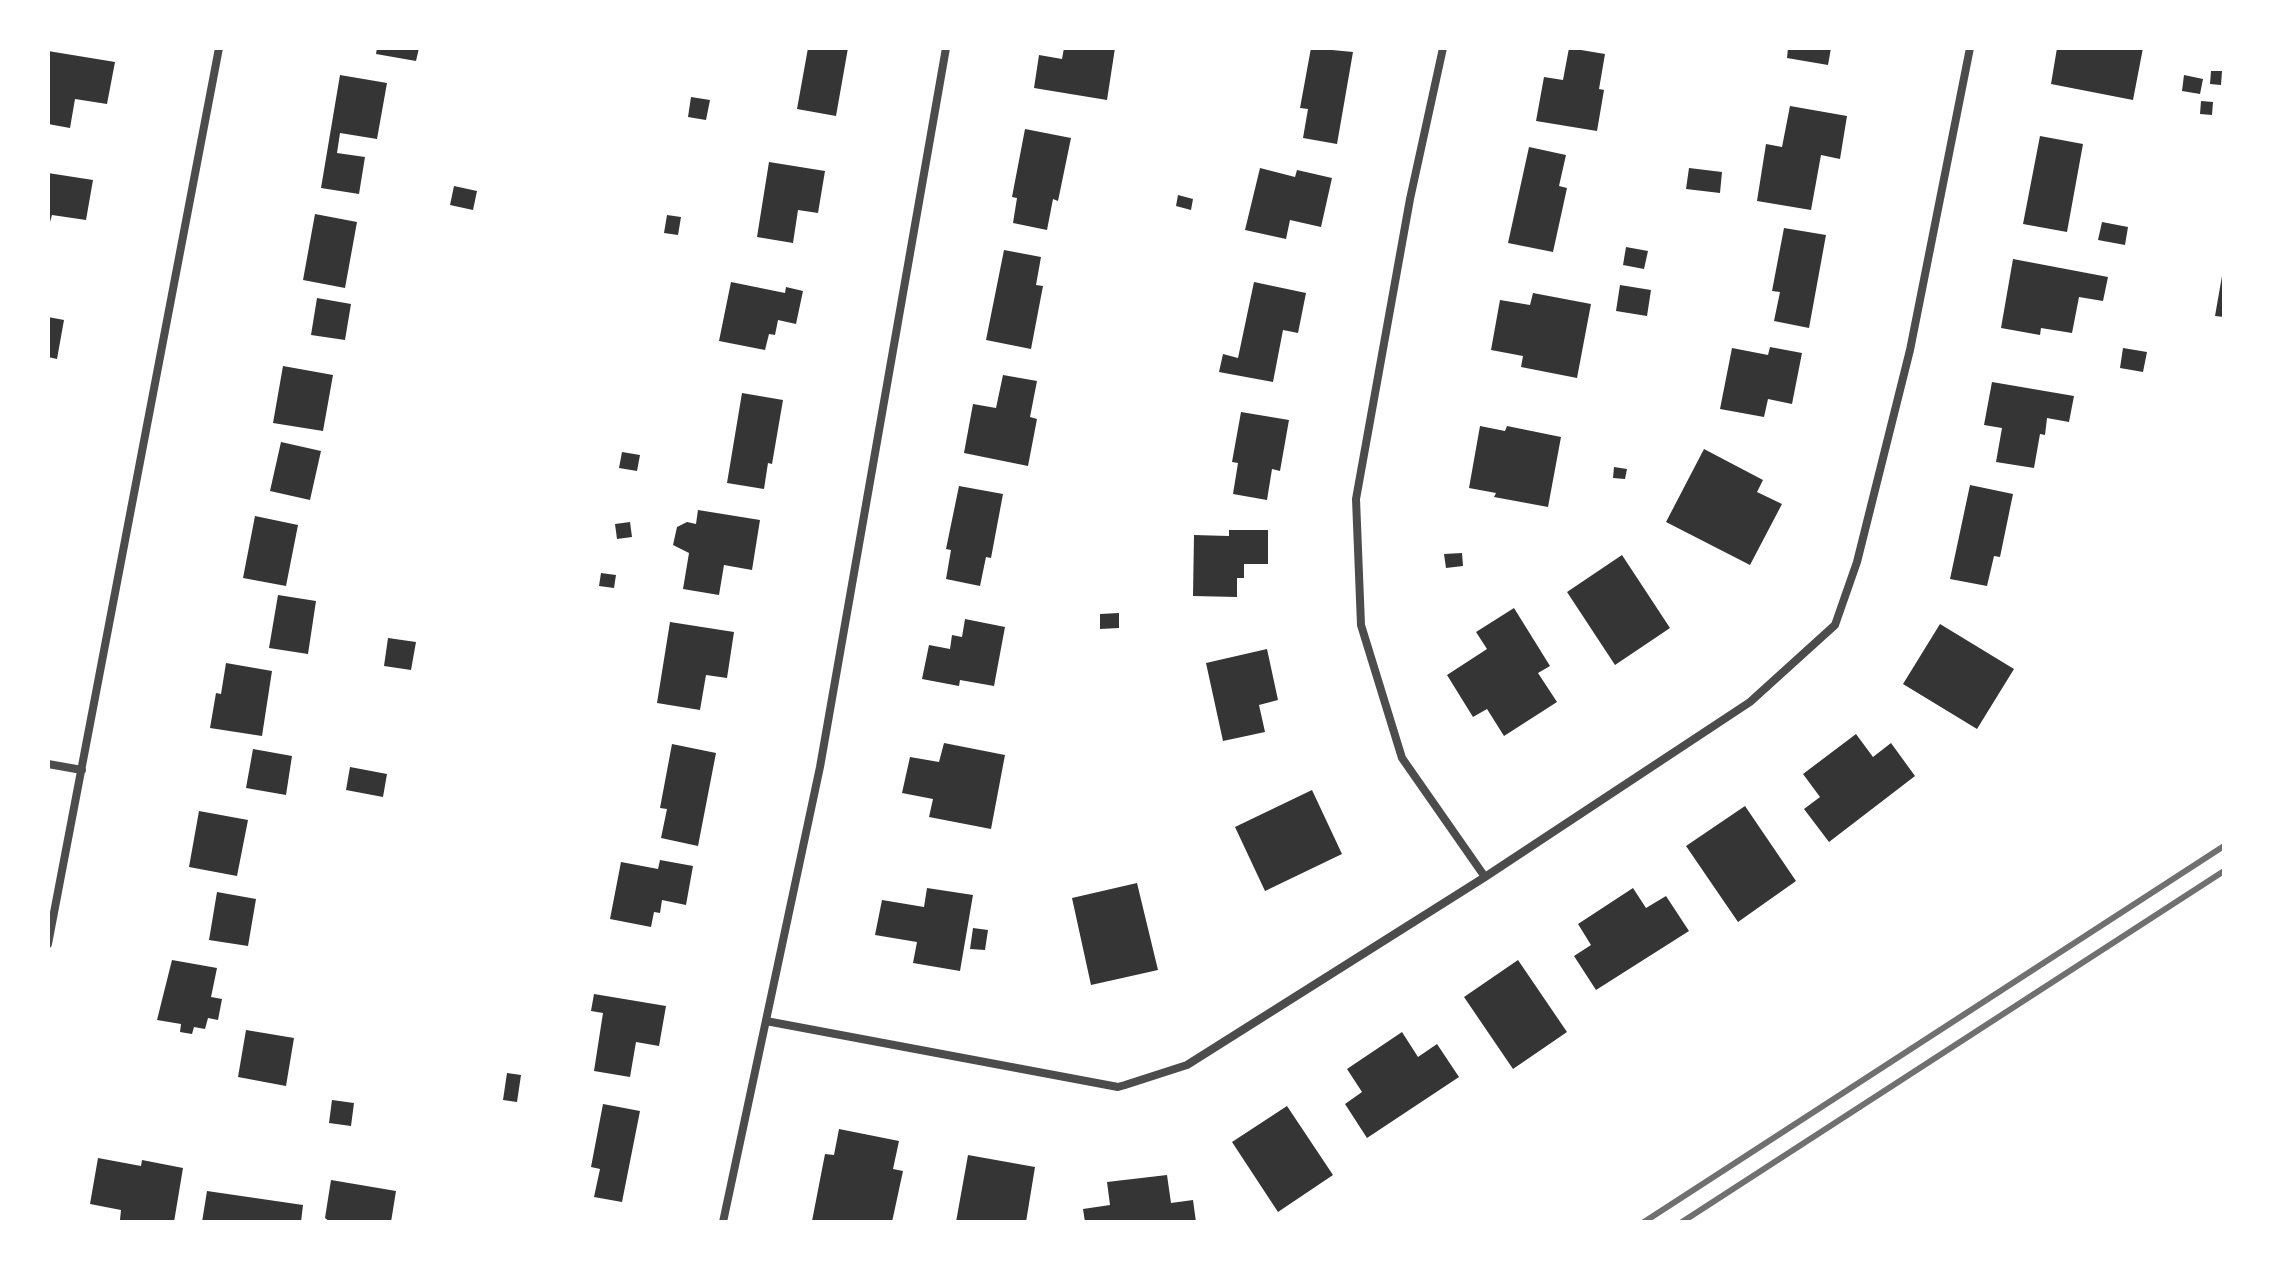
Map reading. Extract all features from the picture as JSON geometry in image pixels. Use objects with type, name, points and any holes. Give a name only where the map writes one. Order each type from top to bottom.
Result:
[{"type":"street","points":[[48,944],[219,48]]},
{"type":"street","points":[[723,1222],[820,767],[946,48]]},
{"type":"street","points":[[1443,48],[1410,199],[1356,499],[1361,625],[1402,758],[1485,877]]},
{"type":"street","points":[[766,1021],[1118,1087],[1187,1065],[1485,877],[1750,702],[1835,625],[1858,559],[1910,350],[1970,48]]},
{"type":"street","points":[[48,764],[82,770]]},
{"type":"building","points":[[377,48],[419,48],[416,61],[376,54]]},
{"type":"building","points":[[808,48],[848,48],[836,116],[797,109]]},
{"type":"building","points":[[1064,48],[1115,48],[1107,100],[1034,88],[1039,55],[1062,59]]},
{"type":"building","points":[[1311,48],[1353,52],[1337,144],[1303,138],[1308,109],[1300,108]]},
{"type":"building","points":[[1569,48],[1605,54],[1599,89],[1604,90],[1597,131],[1536,121],[1544,77],[1563,80]]},
{"type":"building","points":[[1788,48],[1831,48],[1828,65],[1787,58]]},
{"type":"building","points":[[2057,48],[2143,48],[2133,100],[2051,84]]},
{"type":"building","points":[[48,51],[115,62],[107,104],[75,99],[70,128],[48,124]]},
{"type":"building","points":[[2211,71],[2222,71],[2221,85],[2210,84]]},
{"type":"building","points":[[340,75],[387,83],[377,139],[340,133],[337,153],[365,157],[359,194],[321,188]]},
{"type":"building","points":[[2184,75],[2203,79],[2200,94],[2182,91]]},
{"type":"building","points":[[691,97],[710,100],[706,120],[688,117]]},
{"type":"building","points":[[2201,101],[2213,102],[2212,115],[2200,114]]},
{"type":"building","points":[[1790,106],[1847,116],[1840,159],[1821,155],[1811,210],[1757,201],[1766,144],[1782,147]]},
{"type":"building","points":[[1025,129],[1071,138],[1058,201],[1053,199],[1047,230],[1013,223],[1017,198],[1012,197]]},
{"type":"building","points":[[2040,136],[2083,144],[2067,232],[2023,224]]},
{"type":"building","points":[[1529,147],[1566,155],[1559,186],[1567,188],[1553,252],[1508,243]]},
{"type":"building","points":[[769,162],[825,171],[818,213],[798,210],[793,243],[757,237]]},
{"type":"building","points":[[1260,168],[1295,177],[1297,170],[1332,178],[1321,227],[1290,220],[1286,239],[1245,230]]},
{"type":"building","points":[[1689,168],[1722,172],[1720,193],[1686,189]]},
{"type":"building","points":[[48,173],[93,180],[86,220],[52,215],[48,229]]},
{"type":"building","points":[[454,186],[477,191],[473,210],[450,205]]},
{"type":"building","points":[[1178,195],[1193,199],[1191,210],[1176,206]]},
{"type":"building","points":[[315,214],[357,222],[345,288],[303,280]]},
{"type":"building","points":[[667,215],[681,217],[678,235],[664,233]]},
{"type":"building","points":[[2102,222],[2128,227],[2125,245],[2098,240]]},
{"type":"building","points":[[1784,228],[1826,235],[1809,328],[1774,321],[1780,292],[1772,291]]},
{"type":"building","points":[[1626,247],[1648,251],[1644,269],[1623,265]]},
{"type":"building","points":[[1004,250],[1041,257],[1036,285],[1043,286],[1031,349],[986,340]]},
{"type":"building","points":[[2013,259],[2108,277],[2103,301],[2079,297],[2072,333],[2041,328],[2040,335],[2001,328]]},
{"type":"building","points":[[2224,276],[2224,317],[2215,316]]},
{"type":"building","points":[[731,282],[785,293],[786,287],[803,291],[796,324],[778,320],[775,335],[769,334],[765,350],[719,341]]},
{"type":"building","points":[[1254,282],[1306,293],[1298,333],[1283,330],[1273,382],[1219,372],[1223,354],[1238,358]]},
{"type":"building","points":[[1620,285],[1651,290],[1647,316],[1616,311]]},
{"type":"building","points":[[1533,293],[1591,304],[1577,378],[1521,367],[1523,356],[1491,350],[1500,300],[1530,305]]},
{"type":"building","points":[[317,298],[351,304],[345,340],[311,335]]},
{"type":"building","points":[[48,317],[64,320],[57,359],[48,357]]},
{"type":"building","points":[[1770,347],[1802,353],[1792,404],[1768,399],[1764,417],[1720,409],[1732,348],[1768,355]]},
{"type":"building","points":[[2123,348],[2147,352],[2143,372],[2120,368]]},
{"type":"building","points":[[283,366],[333,375],[323,431],[273,423]]},
{"type":"building","points":[[1003,375],[1037,381],[1030,417],[1037,419],[1028,466],[964,453],[973,404],[996,408]]},
{"type":"building","points":[[1992,382],[2074,396],[2069,422],[2047,418],[2045,435],[2040,434],[2034,468],[1996,462],[2002,428],[1984,425]]},
{"type":"building","points":[[742,393],[783,400],[772,464],[768,463],[764,489],[727,483]]},
{"type":"building","points":[[1241,412],[1289,420],[1280,471],[1272,469],[1267,500],[1233,494],[1238,463],[1232,462]]},
{"type":"building","points":[[1480,426],[1505,431],[1507,426],[1561,437],[1548,507],[1494,497],[1496,493],[1469,488]]},
{"type":"building","points":[[281,442],[321,451],[310,500],[270,491]]},
{"type":"building","points":[[1704,449],[1763,480],[1757,492],[1782,504],[1750,565],[1666,522]]},
{"type":"building","points":[[622,452],[640,455],[637,471],[619,468]]},
{"type":"building","points":[[1614,467],[1627,469],[1625,479],[1613,478]]},
{"type":"building","points":[[1970,485],[2013,494],[2000,557],[1994,556],[1987,586],[1950,579]]},
{"type":"building","points":[[959,486],[1003,494],[991,558],[986,557],[980,586],[946,579],[951,550],[946,549]]},
{"type":"building","points":[[698,510],[760,520],[752,570],[724,565],[719,595],[683,589],[689,553],[673,545],[677,527],[687,522],[696,524]]},
{"type":"building","points":[[255,516],[298,525],[286,586],[243,578]]},
{"type":"building","points":[[630,522],[632,537],[617,539],[615,524]]},
{"type":"building","points":[[1229,530],[1268,530],[1268,564],[1244,564],[1244,578],[1237,578],[1237,597],[1193,596],[1194,535],[1229,536]]},
{"type":"building","points":[[1462,553],[1463,566],[1446,568],[1444,554]]},
{"type":"building","points":[[1622,555],[1670,628],[1615,665],[1567,592]]},
{"type":"building","points":[[601,573],[616,575],[614,588],[599,586]]},
{"type":"building","points":[[278,595],[316,601],[308,654],[269,648]]},
{"type":"building","points":[[1514,608],[1550,666],[1538,673],[1557,702],[1504,736],[1487,709],[1473,717],[1447,675],[1487,649],[1476,632]]},
{"type":"building","points":[[1119,613],[1119,628],[1100,629],[1100,614]]},
{"type":"building","points":[[965,619],[1005,627],[994,686],[960,680],[959,686],[922,679],[929,645],[950,649],[952,635],[962,637]]},
{"type":"building","points":[[670,622],[734,632],[727,678],[706,675],[700,710],[657,703]]},
{"type":"building","points":[[1940,624],[2014,669],[1977,729],[1903,684]]},
{"type":"building","points":[[388,638],[416,642],[411,670],[384,666]]},
{"type":"building","points":[[1267,649],[1278,700],[1259,705],[1265,732],[1223,741],[1206,663]]},
{"type":"building","points":[[226,663],[272,671],[262,736],[210,728],[216,693],[221,694]]},
{"type":"building","points":[[1856,734],[1873,757],[1891,743],[1915,776],[1829,842],[1804,809],[1820,797],[1803,774]]},
{"type":"building","points":[[944,743],[1005,755],[991,829],[929,817],[933,799],[902,793],[910,757],[939,762]]},
{"type":"building","points":[[672,744],[716,753],[698,846],[661,838],[667,809],[660,808]]},
{"type":"building","points":[[253,749],[292,756],[286,795],[246,788]]},
{"type":"building","points":[[350,767],[387,774],[383,797],[346,790]]},
{"type":"building","points":[[1312,790],[1342,854],[1265,891],[1235,827]]},
{"type":"building","points":[[1745,806],[1796,881],[1738,922],[1686,846]]},
{"type":"building","points":[[199,811],[248,820],[237,876],[189,867]]},
{"type":"building","points":[[660,860],[693,866],[686,905],[662,900],[660,913],[654,912],[651,927],[610,919],[621,862],[658,869]]},
{"type":"building","points":[[1137,883],[1158,970],[1091,985],[1072,898]]},
{"type":"building","points":[[927,888],[973,895],[960,971],[913,963],[917,942],[875,935],[882,900],[924,907]]},
{"type":"building","points":[[1633,888],[1646,908],[1666,896],[1689,931],[1596,990],[1574,956],[1591,945],[1578,924]]},
{"type":"building","points":[[217,892],[256,899],[248,946],[209,940]]},
{"type":"building","points":[[973,928],[988,930],[985,950],[970,949]]},
{"type":"building","points":[[172,960],[217,968],[211,997],[222,999],[218,1020],[208,1018],[205,1029],[194,1027],[192,1034],[180,1032],[181,1024],[157,1020]]},
{"type":"building","points":[[1518,960],[1567,1032],[1513,1069],[1464,997]]},
{"type":"building","points":[[594,994],[666,1006],[659,1046],[636,1042],[630,1077],[594,1071],[603,1013],[591,1011]]},
{"type":"building","points":[[246,1030],[294,1038],[286,1086],[238,1077]]},
{"type":"building","points":[[1402,1032],[1418,1057],[1437,1044],[1459,1077],[1367,1138],[1345,1104],[1362,1092],[1347,1069]]},
{"type":"building","points":[[507,1073],[521,1075],[517,1102],[503,1100]]},
{"type":"building","points":[[332,1100],[354,1103],[351,1126],[329,1123]]},
{"type":"building","points":[[603,1104],[640,1111],[622,1202],[594,1197],[600,1169],[591,1167]]},
{"type":"building","points":[[1287,1106],[1333,1175],[1278,1212],[1232,1142]]},
{"type":"building","points":[[839,1129],[899,1141],[893,1169],[903,1171],[892,1222],[812,1221],[825,1154],[834,1155]]},
{"type":"building","points":[[968,1155],[1035,1167],[1026,1222],[956,1222]]},
{"type":"building","points":[[98,1158],[141,1166],[142,1160],[183,1168],[174,1222],[120,1220],[121,1210],[90,1204]]},
{"type":"building","points":[[1167,1175],[1171,1203],[1193,1200],[1196,1222],[1085,1222],[1083,1209],[1110,1205],[1107,1182]]},
{"type":"building","points":[[331,1180],[396,1191],[391,1222],[330,1222],[325,1218]]},
{"type":"building","points":[[207,1191],[303,1205],[301,1222],[202,1222]]},
{"type":"railway","points":[[1644,1222],[2224,846]]},
{"type":"railway","points":[[1682,1222],[2224,871]]}]
